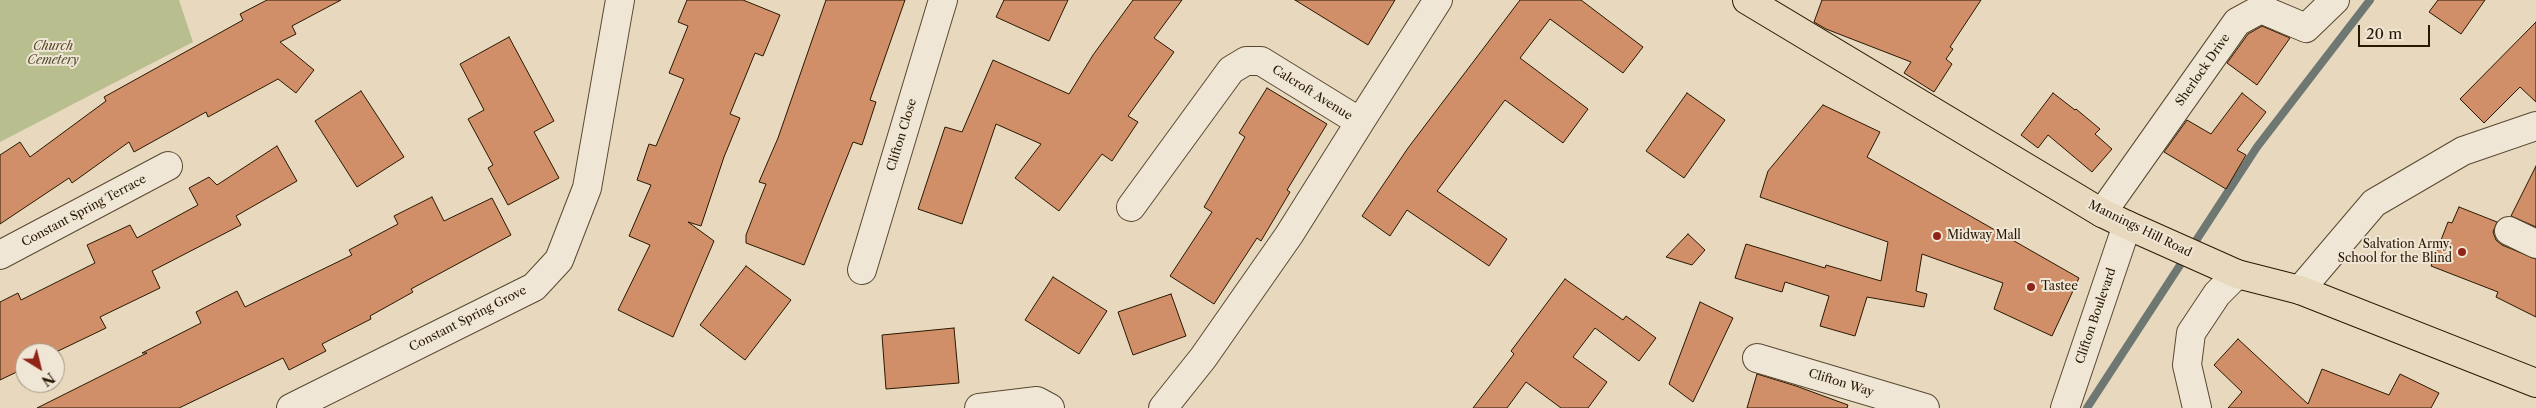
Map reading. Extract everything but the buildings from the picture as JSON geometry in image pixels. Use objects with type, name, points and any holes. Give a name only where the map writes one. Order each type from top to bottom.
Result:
[{"type":"main road","name":"Mannings Hill Road","points":[[1747,0],[1780,10],[2102,213],[2238,274],[2300,290],[2536,383]]},
{"type":"street","name":"Constant Spring Grove","points":[[291,408],[534,287],[559,260],[587,188],[620,0]]},
{"type":"street","name":"Clifton Close","points":[[862,270],[943,0]]},
{"type":"street","name":"Calcroft Avenue","points":[[1131,207],[1231,70],[1246,61],[1261,61],[1360,122],[1438,0]]},
{"type":"street","name":"Sherlock Drive","points":[[2102,213],[2237,22],[2262,9],[2306,28],[2335,0]]},
{"type":"street","points":[[1163,408],[1203,358],[1289,235],[1360,122]]},
{"type":"street","points":[[2300,290],[2374,203],[2463,151],[2536,126]]},
{"type":"street","name":"Constant Spring Terrace","points":[[0,256],[168,166]]},
{"type":"street","name":"Clifton Boulevard","points":[[2065,408],[2136,229]]},
{"type":"street","points":[[2510,231],[2536,244]]},
{"type":"street","points":[[2197,408],[2187,365],[2191,333],[2217,294],[2238,274]]},
{"type":"street","name":"Clifton Way","points":[[1757,358],[1924,408]]},
{"type":"street","points":[[979,408],[1037,401],[1050,408]]},
{"type":"green space","name":"Church Cemetery","points":[[0,0],[179,0],[193,42],[0,142]]},
{"type":"waterway","points":[[2087,408],[2257,147],[2370,0]]},
{"type":"place","name":"Midway Mall","points":[[1937,236]]},
{"type":"place","name":"Salvation Army, School for the Blind","points":[[2462,252]]},
{"type":"place","name":"Tastee","points":[[2031,287]]}]
